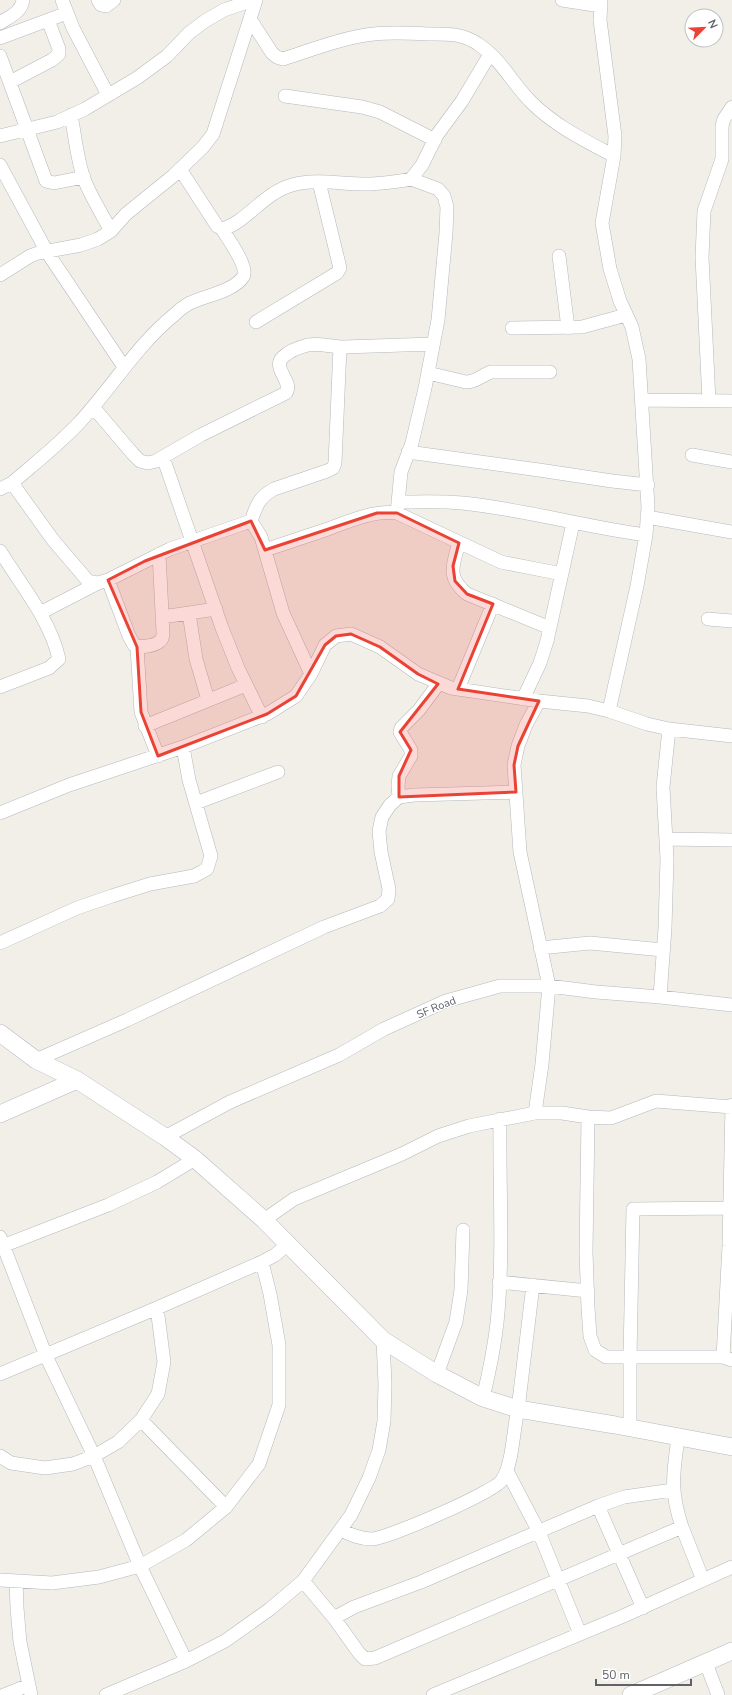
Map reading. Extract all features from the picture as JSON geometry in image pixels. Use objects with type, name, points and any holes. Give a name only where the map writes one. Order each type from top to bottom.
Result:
[{"type":"street","points":[[0,23],[17,12],[21,7],[22,0]]},
{"type":"street","points":[[62,0],[108,95]]},
{"type":"street","points":[[98,0],[101,5],[106,6],[114,0]]},
{"type":"street","points":[[0,136],[57,122],[71,115],[137,78],[167,56],[192,30],[205,21],[224,10],[253,0]]},
{"type":"street","points":[[0,275],[30,256],[81,245],[98,239],[111,230],[126,214],[173,176],[203,147],[213,134],[256,0]]},
{"type":"street","points":[[562,0],[601,3],[600,20],[603,50],[615,136],[614,156],[602,223],[610,269],[636,344],[639,359],[648,485],[646,535],[637,586],[609,711]]},
{"type":"street","points":[[0,38],[67,13]]},
{"type":"street","points":[[250,19],[272,53],[283,59],[356,37],[391,33],[453,34],[467,37],[498,61],[529,100],[543,114],[570,134],[614,156]]},
{"type":"street","points":[[10,82],[52,60],[59,54],[59,49],[48,20]]},
{"type":"street","points":[[411,179],[422,164],[435,140],[462,101],[490,54]]},
{"type":"street","points":[[0,56],[46,181],[54,183],[84,178]]},
{"type":"street","points":[[285,96],[362,107],[380,112],[435,140]]},
{"type":"street","points":[[709,401],[702,257],[704,211],[722,159],[722,126],[724,119],[732,107]]},
{"type":"street","points":[[71,115],[77,152],[84,178],[111,230]]},
{"type":"street","points":[[0,167],[47,252],[124,367]]},
{"type":"street","points":[[0,489],[12,483],[50,452],[78,424],[124,367],[173,315],[188,304],[224,290],[242,278],[245,272],[243,265],[222,229],[217,226],[180,169]]},
{"type":"street","points":[[222,229],[234,224],[276,190],[293,185],[320,182],[371,184],[411,179],[438,189],[444,196],[446,207],[438,320],[412,443],[401,472],[398,508]]},
{"type":"street","points":[[256,322],[337,273],[340,268],[320,182]]},
{"type":"street","points":[[559,256],[568,328]]},
{"type":"street","points":[[512,328],[582,327],[626,314]]},
{"type":"street","points":[[93,407],[140,461],[148,463],[163,458],[201,435],[286,393],[288,386],[280,368],[280,362],[282,358],[290,352],[308,345],[340,347],[434,344]]},
{"type":"street","points":[[251,521],[258,500],[266,494],[274,489],[333,468],[335,463],[340,347]]},
{"type":"street","points":[[428,373],[466,382],[472,382],[491,372],[550,372]]},
{"type":"street","points":[[642,400],[732,401]]},
{"type":"street","points":[[408,452],[539,470],[612,482],[648,485]]},
{"type":"street","points":[[692,455],[732,462]]},
{"type":"street","points":[[163,458],[238,668],[262,717]]},
{"type":"street","points":[[12,483],[31,511],[72,564],[88,581],[103,582]]},
{"type":"street","points":[[265,550],[377,513],[398,508],[461,503],[501,508],[573,523],[646,535]]},
{"type":"street","points":[[398,508],[459,543],[501,562],[562,574]]},
{"type":"street","points":[[647,517],[732,532]]},
{"type":"street","points":[[40,613],[159,554],[251,521]]},
{"type":"street","points":[[251,521],[261,537],[283,613],[311,674]]},
{"type":"street","points":[[523,699],[540,663],[550,628],[573,523]]},
{"type":"street","points":[[459,543],[452,575],[455,581],[467,594],[550,628]]},
{"type":"street","points":[[0,551],[40,613],[56,646],[59,659],[50,668],[0,687]]},
{"type":"street","points":[[137,647],[157,643],[161,641],[163,637],[159,554]]},
{"type":"street","points":[[103,582],[130,640],[137,647],[140,703],[145,726],[158,756]]},
{"type":"street","points":[[458,689],[493,604]]},
{"type":"street","points":[[162,617],[216,609]]},
{"type":"street","points":[[189,613],[196,659],[208,700]]},
{"type":"street","points":[[708,619],[732,621]]},
{"type":"street","points":[[0,813],[69,786],[158,756],[262,717],[296,696],[311,674],[325,645],[336,636],[351,634],[380,647],[418,674],[438,683],[458,689],[523,699],[588,706],[669,729],[732,736]]},
{"type":"street","points":[[399,797],[399,776],[410,756],[411,750],[400,732],[401,728],[420,710],[438,683]]},
{"type":"street","points":[[145,726],[246,685]]},
{"type":"street","points":[[535,1113],[542,1064],[549,986],[520,852],[514,765],[518,746],[526,725],[539,701]]},
{"type":"street","points":[[660,997],[667,859],[663,787],[669,729]]},
{"type":"street","points":[[0,943],[78,908],[150,884],[194,876],[207,869],[211,856],[189,780],[183,747]]},
{"type":"street","points":[[196,803],[278,772]]},
{"type":"street","points":[[36,1060],[127,1020],[324,927],[380,906],[388,899],[389,889],[381,852],[379,832],[382,817],[390,805],[399,797],[414,795],[516,792]]},
{"type":"street","points":[[666,839],[732,840]]},
{"type":"street","points":[[540,948],[590,943],[663,950]]},
{"type":"street","name":"SF Road","points":[[165,1137],[230,1102],[339,1054],[384,1029],[446,1001],[500,986],[549,986],[732,1005]]},
{"type":"street","points":[[0,1034],[36,1060],[77,1080],[165,1137],[195,1159],[264,1220],[383,1340],[437,1374],[483,1398],[518,1409],[732,1447]]},
{"type":"street","points":[[0,1114],[77,1080]]},
{"type":"street","points":[[264,1220],[294,1199],[402,1154],[438,1136],[469,1126],[535,1113],[562,1113],[588,1117],[611,1118],[656,1101],[732,1106],[727,1358],[606,1357],[595,1350],[590,1336],[586,1252],[588,1117]]},
{"type":"street","points":[[483,1398],[496,1331],[499,1282],[500,1120]]},
{"type":"street","points":[[186,1662],[140,1566],[94,1456],[46,1356],[1,1243],[108,1205],[157,1182],[195,1159]]},
{"type":"street","points":[[630,1428],[630,1358],[634,1209],[730,1208]]},
{"type":"street","points":[[437,1374],[456,1322],[461,1290],[463,1230]]},
{"type":"street","points":[[0,1374],[46,1356],[262,1262],[275,1255],[288,1244]]},
{"type":"street","points":[[0,1580],[52,1583],[99,1577],[140,1566],[186,1540],[226,1507],[259,1464],[279,1405],[279,1345],[270,1294],[262,1262]]},
{"type":"street","points":[[499,1282],[588,1291]]},
{"type":"street","points":[[340,1530],[357,1538],[373,1539],[384,1536],[434,1516],[492,1489],[501,1482],[507,1471],[518,1409],[533,1285]]},
{"type":"street","points":[[0,1456],[11,1463],[45,1468],[73,1464],[94,1456],[118,1442],[140,1420],[158,1394],[164,1362],[157,1308]]},
{"type":"street","points":[[106,1695],[186,1662],[231,1637],[270,1609],[303,1581],[352,1515],[369,1478],[379,1450],[384,1421],[385,1384],[383,1340]]},
{"type":"street","points":[[140,1420],[226,1507]]},
{"type":"street","points":[[678,1438],[673,1473],[673,1490],[676,1510],[703,1580]]},
{"type":"street","points":[[507,1471],[538,1532],[580,1634]]},
{"type":"street","points":[[334,1618],[354,1607],[421,1582],[598,1506],[624,1497],[673,1490]]},
{"type":"street","points":[[598,1506],[643,1608]]},
{"type":"street","points":[[303,1581],[334,1618],[359,1653],[365,1659],[376,1658],[682,1527]]},
{"type":"street","points":[[433,1695],[643,1608],[732,1568]]},
{"type":"street","points":[[4,1695],[30,1690],[20,1642],[16,1581]]},
{"type":"street","points":[[631,1695],[732,1651]]},
{"type":"street","points":[[706,1663],[718,1695]]},
{"type":"highlighted area","points":[[377,513],[397,513],[459,543],[453,566],[455,581],[467,594],[493,604],[458,689],[539,701],[518,746],[514,765],[516,792],[399,797],[399,776],[411,750],[400,732],[438,684],[418,674],[380,647],[351,634],[336,636],[325,645],[296,696],[267,714],[158,756],[141,712],[137,647],[108,580],[145,561],[251,521],[265,550]]}]
